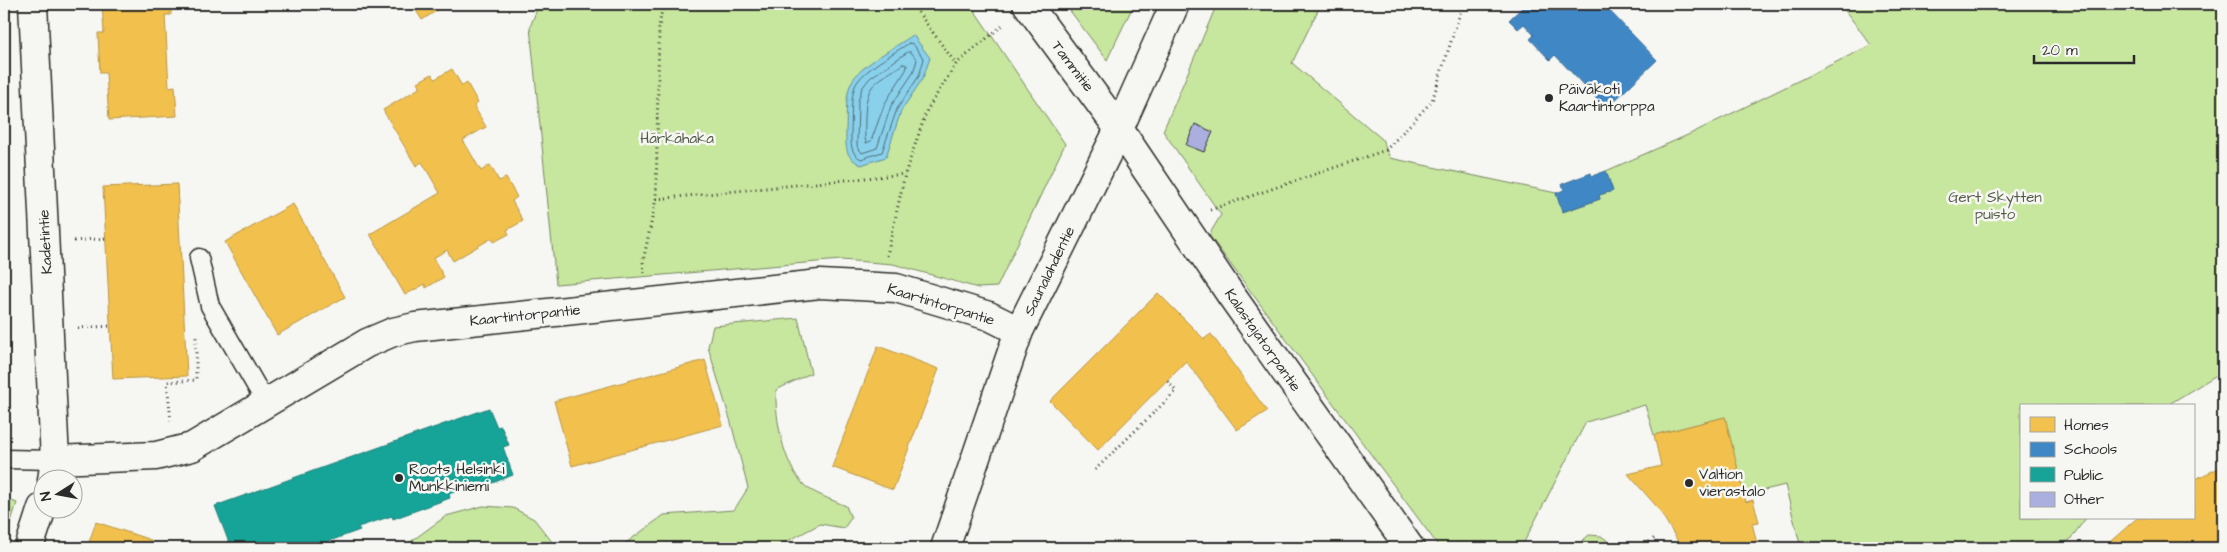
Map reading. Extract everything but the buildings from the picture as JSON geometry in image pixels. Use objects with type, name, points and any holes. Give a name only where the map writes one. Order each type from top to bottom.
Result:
[{"type":"street","name":"Kadetintie","points":[[33,4],[54,470]]},
{"type":"street","name":"Tammitie","points":[[1027,4],[1119,129]]},
{"type":"street","name":"Saunalahdentie","points":[[945,548],[1019,331],[1119,129],[1175,4]]},
{"type":"street","name":"Kalastajatorpantie","points":[[1119,129],[1174,212],[1410,548]]},
{"type":"street","name":"Kaartintorpantie","points":[[54,470],[156,456],[192,447],[367,342],[393,332],[415,327],[820,284],[896,288],[989,316],[1019,331]]},
{"type":"street","points":[[29,548],[38,520]]},
{"type":"lane","points":[[199,258],[210,306],[266,403]]},
{"type":"lane","points":[[4,459],[54,470]]},
{"type":"path","points":[[645,276],[643,262],[656,200],[659,27],[663,4]]},
{"type":"path","points":[[912,4],[956,64]]},
{"type":"path","points":[[882,287],[905,174],[927,110],[956,64],[1027,4]]},
{"type":"path","points":[[1174,212],[1209,210],[1386,150],[1432,101],[1463,4]]},
{"type":"path","points":[[656,200],[905,174]]},
{"type":"path","points":[[71,241],[106,238]]},
{"type":"path","points":[[172,421],[167,382],[196,380],[197,320],[210,306]]},
{"type":"path","points":[[69,329],[110,326]]},
{"type":"path","points":[[1096,470],[1176,391],[1167,380]]},
{"type":"path","points":[[1641,548],[1656,537]]},
{"type":"green space","name":"Härkähaka","points":[[539,4],[970,4],[1065,144],[997,287],[978,288],[893,264],[841,260],[556,284],[530,27]]},
{"type":"green space","points":[[1065,4],[1134,4],[1107,60]]},
{"type":"green space","name":"Gert Skytten puisto","points":[[1217,4],[1321,4],[1292,63],[1382,139],[1390,158],[1556,193],[1563,212],[1600,199],[1599,195],[1612,191],[1606,171],[1690,134],[1871,45],[1840,4],[2223,4],[2223,371],[2169,404],[2020,404],[2020,520],[2085,520],[2069,541],[2031,548],[1801,548],[1785,485],[1744,495],[1725,417],[1654,435],[1645,405],[1586,422],[1521,548],[1440,548],[1209,235],[1221,215],[1163,131]]},
{"type":"green space","points":[[798,318],[811,373],[776,390],[779,427],[791,465],[804,485],[818,494],[846,506],[851,518],[844,528],[820,524],[786,542],[769,548],[619,548],[664,515],[734,510],[748,488],[730,419],[708,347],[713,326]]},
{"type":"green space","points":[[4,498],[17,503],[4,543]]},
{"type":"green space","points":[[483,506],[513,508],[534,519],[557,548],[402,548],[446,516]]},
{"type":"green space","points":[[1589,535],[1601,536],[1618,548],[1574,548]]},
{"type":"water","points":[[913,35],[930,58],[923,78],[901,111],[886,157],[861,165],[851,158],[846,146],[847,100],[851,83],[870,63]]},
{"type":"place","name":"Päiväkoti Kaartintorppa","points":[[1549,98]]},
{"type":"place","name":"Roots Helsinki Munkkiniemi","points":[[399,478]]},
{"type":"place","name":"Valtion vierastalo","points":[[1689,483]]}]
